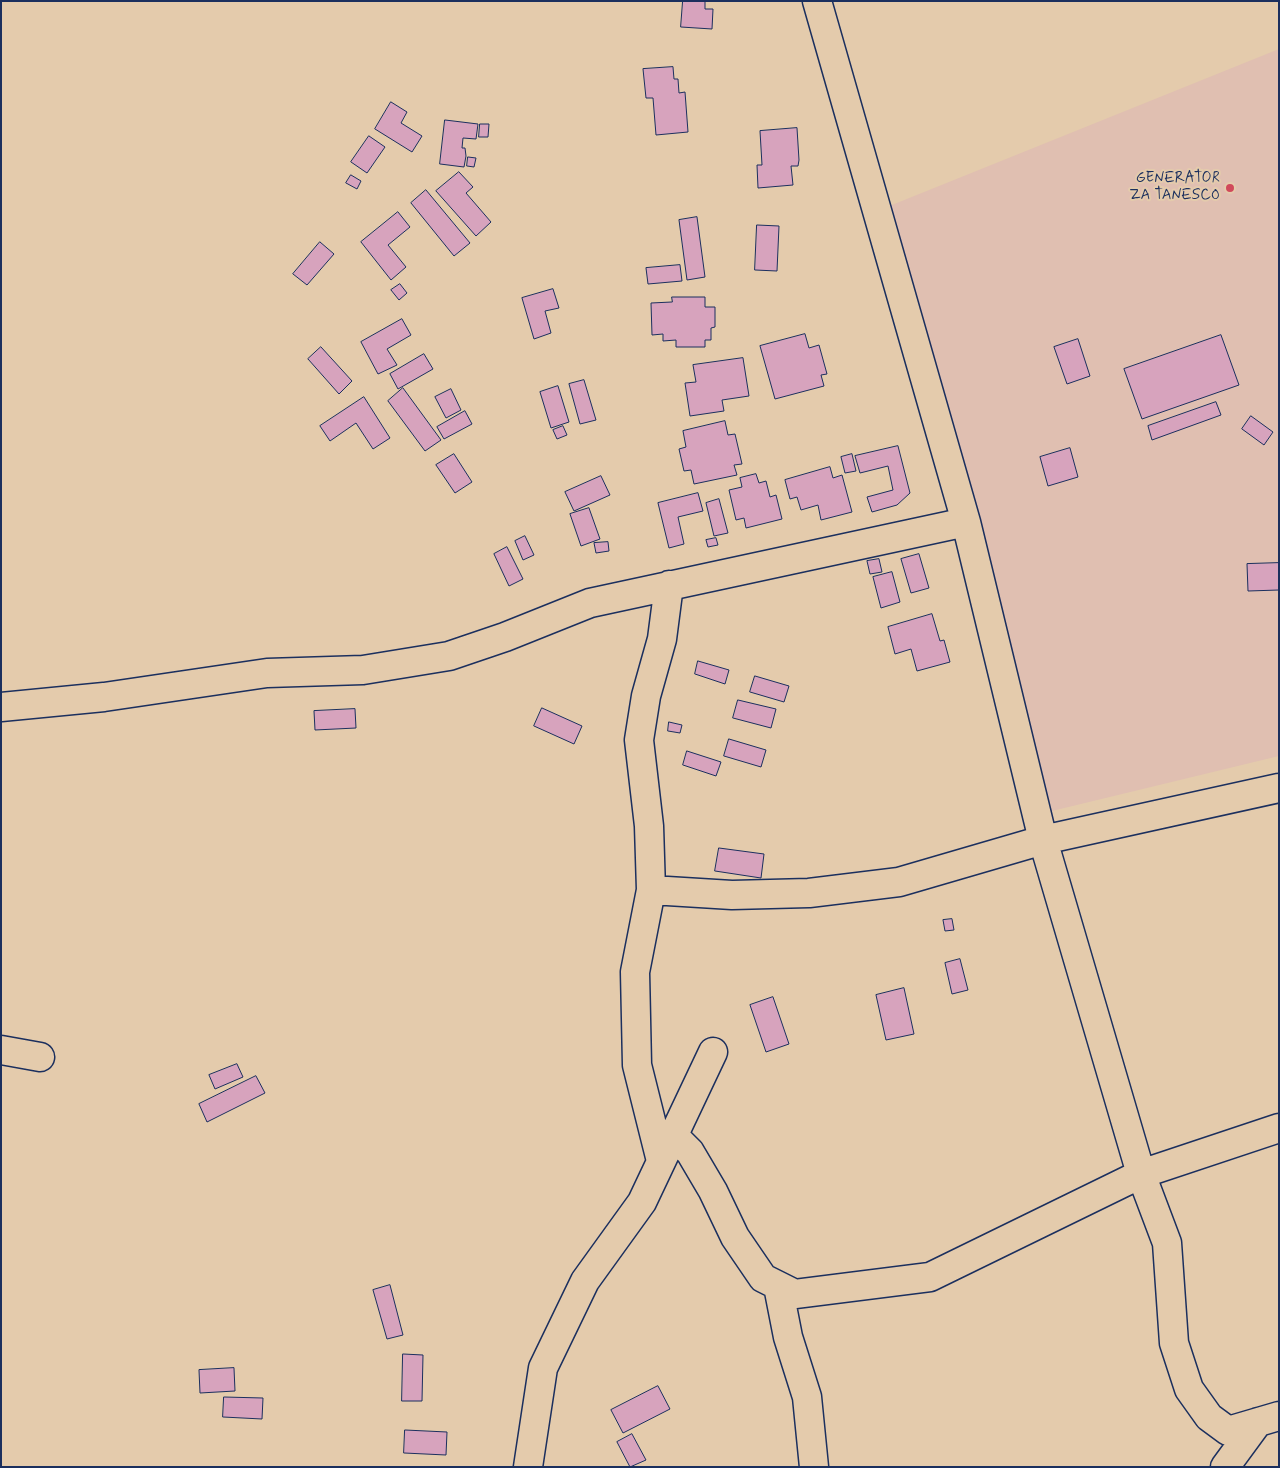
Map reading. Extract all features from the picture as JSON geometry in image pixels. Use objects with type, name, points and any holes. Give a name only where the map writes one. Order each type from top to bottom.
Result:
[{"type":"street","points":[[817,1],[966,522],[1043,840],[1140,1174],[1167,1243],[1174,1343],[1189,1389],[1209,1416],[1228,1431],[1268,1419]]},
{"type":"street","points":[[1,707],[104,698],[267,673],[363,670],[448,656],[505,637],[590,603],[966,522]]},
{"type":"street","points":[[661,1161],[637,1065],[635,972],[651,890],[649,826],[639,740],[646,696],[662,639],[669,585]]},
{"type":"street","points":[[651,890],[742,895],[809,893],[890,883],[1043,840],[1279,788]]},
{"type":"street","points":[[1,1050],[40,1057]]},
{"type":"street","points":[[528,1467],[543,1368],[585,1281],[642,1202],[713,1052]]},
{"type":"street","points":[[673,1135],[690,1152],[713,1191],[734,1237],[763,1278],[795,1294],[930,1277],[1140,1174],[1279,1128]]},
{"type":"street","points":[[778,1286],[788,1337],[807,1397],[814,1467]]},
{"type":"street","points":[[1224,1467],[1268,1419]]},
{"type":"shaded area","points":[[1279,49],[1279,756],[1052,811],[877,211]]},
{"type":"building","points":[[683,1],[705,1],[705,9],[713,9],[712,29],[681,27]]},
{"type":"building","points":[[673,67],[674,79],[678,79],[679,93],[685,92],[688,132],[656,135],[653,98],[646,98],[643,69]]},
{"type":"building","points":[[391,102],[407,112],[401,123],[422,136],[412,152],[375,129]]},
{"type":"building","points":[[445,120],[478,124],[476,139],[463,138],[462,148],[465,148],[466,156],[464,167],[440,164]]},
{"type":"building","points":[[480,124],[489,124],[488,137],[479,137]]},
{"type":"building","points":[[797,128],[799,160],[798,166],[791,166],[793,185],[758,188],[757,165],[762,165],[760,131]]},
{"type":"building","points":[[369,136],[385,147],[367,173],[351,162]]},
{"type":"building","points":[[468,157],[476,158],[474,167],[467,166]]},
{"type":"building","points":[[459,172],[473,187],[466,193],[491,222],[476,236],[436,191]]},
{"type":"building","points":[[351,175],[361,181],[357,189],[346,183]]},
{"type":"building","points":[[426,190],[470,243],[454,256],[411,203]]},
{"type":"building","points":[[398,212],[410,227],[388,245],[406,267],[391,280],[361,242]]},
{"type":"building","points":[[697,217],[705,277],[687,280],[679,220]]},
{"type":"building","points":[[757,225],[779,226],[777,271],[755,270]]},
{"type":"building","points":[[320,242],[334,254],[307,285],[293,274]]},
{"type":"building","points":[[680,265],[682,281],[648,284],[646,268]]},
{"type":"building","points":[[400,284],[407,293],[399,300],[391,290]]},
{"type":"building","points":[[553,289],[559,308],[545,311],[551,333],[534,339],[522,298]]},
{"type":"building","points":[[672,297],[705,297],[705,307],[715,307],[715,327],[711,328],[711,340],[705,340],[705,347],[676,347],[676,340],[663,341],[663,334],[652,335],[651,303],[672,302]]},
{"type":"building","points":[[402,319],[411,335],[387,349],[397,365],[378,374],[361,342]]},
{"type":"building","points":[[805,334],[809,348],[819,345],[827,374],[821,375],[824,386],[775,399],[760,346]]},
{"type":"building","points":[[1221,335],[1239,385],[1142,419],[1124,369]]},
{"type":"building","points":[[1078,339],[1090,376],[1067,384],[1054,347]]},
{"type":"building","points":[[321,347],[352,381],[339,394],[308,359]]},
{"type":"building","points":[[424,354],[433,369],[398,389],[390,374]]},
{"type":"building","points":[[743,358],[749,396],[722,400],[724,411],[690,416],[685,383],[696,382],[693,365]]},
{"type":"building","points":[[584,380],[596,420],[580,424],[569,384]]},
{"type":"building","points":[[558,386],[569,422],[551,428],[540,392]]},
{"type":"building","points":[[403,388],[441,440],[425,451],[388,401]]},
{"type":"building","points":[[451,389],[461,410],[446,418],[435,397]]},
{"type":"building","points":[[364,397],[390,438],[373,449],[356,423],[330,441],[320,426]]},
{"type":"building","points":[[1216,402],[1221,415],[1152,440],[1148,426]]},
{"type":"building","points":[[465,411],[472,424],[444,439],[437,427]]},
{"type":"building","points":[[1251,416],[1273,432],[1264,445],[1242,429]]},
{"type":"building","points":[[725,421],[728,435],[735,434],[742,464],[734,465],[737,475],[694,484],[691,470],[684,471],[679,449],[686,447],[683,431]]},
{"type":"building","points":[[563,426],[567,435],[557,439],[553,430]]},
{"type":"building","points":[[898,446],[910,493],[897,505],[872,512],[867,497],[893,490],[888,466],[860,473],[855,456]]},
{"type":"building","points":[[1070,448],[1078,477],[1048,486],[1040,457]]},
{"type":"building","points":[[454,454],[472,482],[455,493],[436,465]]},
{"type":"building","points":[[852,454],[856,471],[845,473],[841,457]]},
{"type":"building","points":[[830,467],[833,478],[842,475],[852,512],[821,520],[818,505],[801,510],[797,497],[790,499],[785,480]]},
{"type":"building","points":[[756,474],[759,483],[766,481],[770,497],[776,495],[782,519],[746,528],[744,518],[736,520],[729,490],[742,487],[740,478]]},
{"type":"building","points":[[601,476],[610,495],[574,511],[565,492]]},
{"type":"building","points":[[698,493],[703,511],[678,517],[684,544],[669,548],[658,503]]},
{"type":"building","points":[[719,499],[728,533],[714,536],[706,503]]},
{"type":"building","points":[[589,508],[600,539],[581,546],[570,514]]},
{"type":"building","points":[[525,536],[534,555],[523,560],[515,541]]},
{"type":"building","points":[[716,538],[718,545],[708,547],[706,540]]},
{"type":"building","points":[[608,542],[609,551],[596,553],[594,543]]},
{"type":"building","points":[[507,547],[523,579],[509,586],[494,554]]},
{"type":"building","points":[[919,554],[929,588],[911,593],[901,559]]},
{"type":"building","points":[[879,559],[882,572],[870,574],[867,561]]},
{"type":"building","points":[[1279,563],[1279,590],[1248,591],[1247,564]]},
{"type":"building","points":[[892,572],[900,602],[881,608],[873,577]]},
{"type":"building","points":[[932,614],[940,641],[944,640],[950,662],[917,671],[911,649],[895,654],[888,627]]},
{"type":"building","points":[[698,661],[729,670],[725,684],[695,674]]},
{"type":"building","points":[[755,676],[789,686],[784,702],[750,692]]},
{"type":"building","points":[[738,700],[776,709],[771,728],[733,718]]},
{"type":"building","points":[[542,708],[582,726],[574,744],[534,726]]},
{"type":"building","points":[[355,709],[356,728],[315,730],[314,711]]},
{"type":"building","points":[[669,722],[682,725],[680,733],[668,731]]},
{"type":"building","points":[[729,739],[766,750],[761,767],[724,756]]},
{"type":"building","points":[[687,751],[721,762],[716,776],[683,765]]},
{"type":"building","points":[[719,848],[764,854],[761,878],[715,871]]},
{"type":"building","points":[[952,919],[954,930],[945,931],[943,920]]},
{"type":"building","points":[[960,959],[968,990],[952,994],[945,963]]},
{"type":"building","points":[[904,988],[914,1034],[886,1040],[876,995]]},
{"type":"building","points":[[773,997],[789,1044],[766,1052],[750,1005]]},
{"type":"building","points":[[237,1064],[243,1077],[215,1089],[209,1075]]},
{"type":"building","points":[[256,1076],[265,1093],[207,1122],[199,1104]]},
{"type":"building","points":[[390,1285],[403,1335],[387,1339],[373,1290]]},
{"type":"building","points":[[403,1354],[423,1355],[422,1401],[402,1401]]},
{"type":"building","points":[[234,1368],[235,1391],[200,1393],[199,1370]]},
{"type":"building","points":[[658,1386],[670,1409],[623,1433],[611,1410]]},
{"type":"building","points":[[224,1397],[263,1398],[262,1419],[223,1417]]},
{"type":"building","points":[[405,1430],[447,1432],[446,1455],[404,1453]]},
{"type":"building","points":[[632,1434],[646,1460],[630,1467],[617,1442]]},
{"type":"place","name":"GENERATOR ZA TANESCO","points":[[1230,188]]}]
